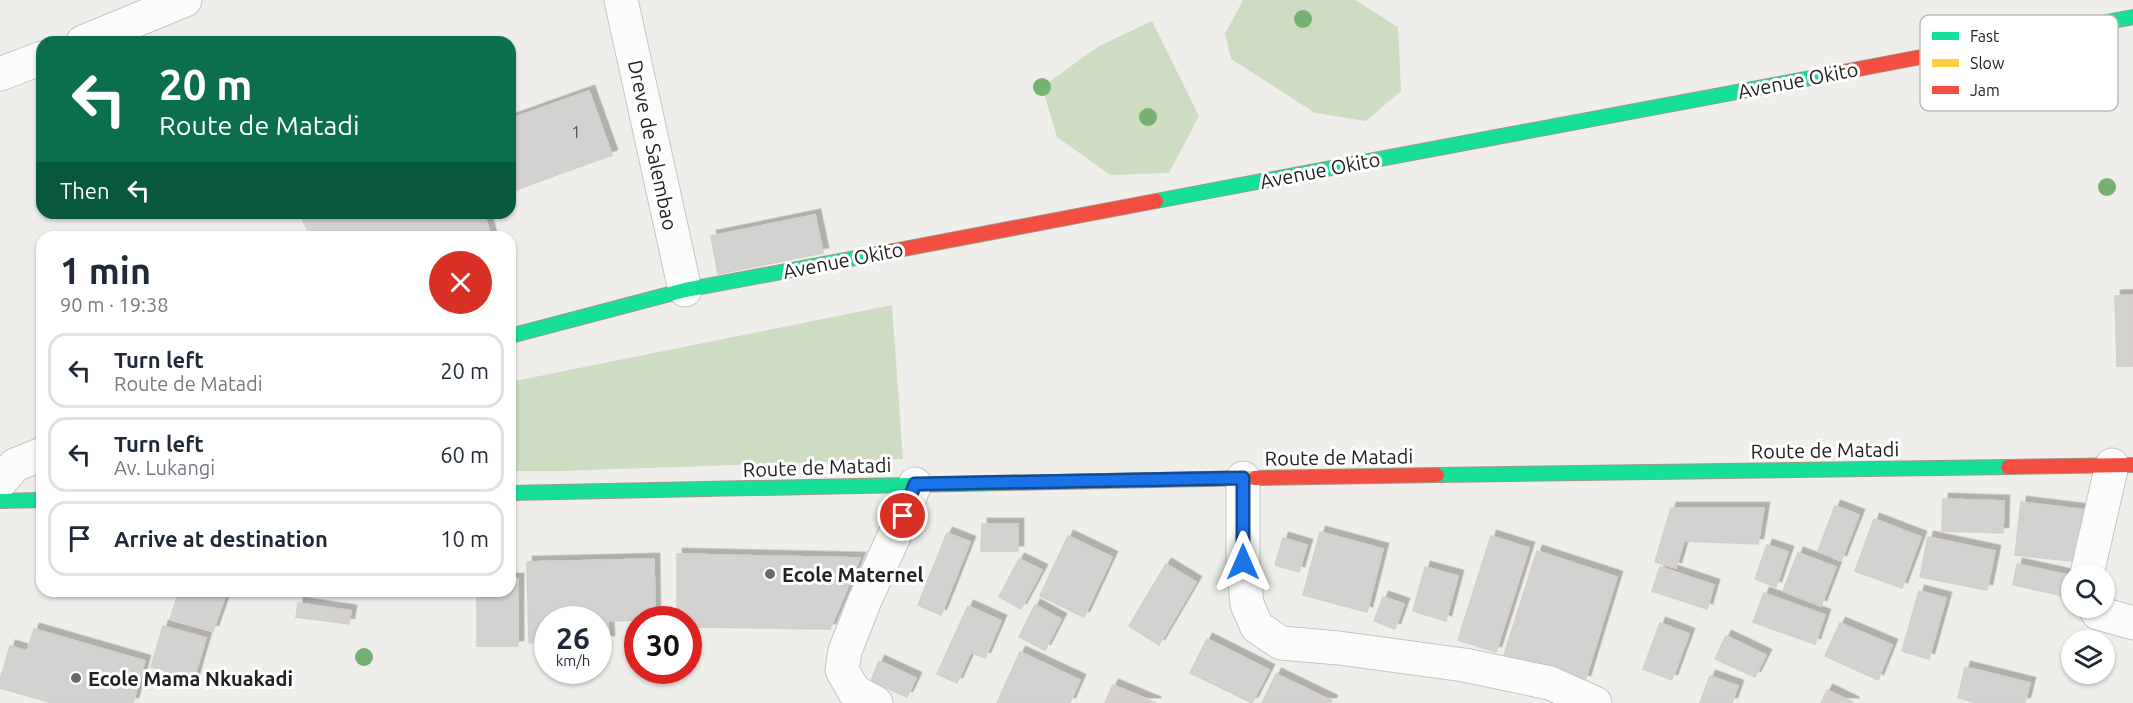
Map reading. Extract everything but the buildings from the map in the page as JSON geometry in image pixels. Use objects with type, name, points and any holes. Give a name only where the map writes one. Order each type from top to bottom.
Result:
[{"type":"street","points":[[98,36],[185,0]]},
{"type":"street","name":"Dreve de Salembao","points":[[621,0],[685,290]]},
{"type":"street","name":"Avenue Okito","points":[[2118,20],[2133,17]]},
{"type":"street","name":"Avenue Okito","points":[[516,334],[685,290],[1920,57]]},
{"type":"street","points":[[0,74],[36,60]]},
{"type":"street","points":[[0,482],[15,465],[36,456]]},
{"type":"street","points":[[2090,564],[2122,465]]},
{"type":"street","name":"Route de Matadi","points":[[516,493],[1243,478],[2122,465]]},
{"type":"street","points":[[1243,478],[1246,604],[1257,627],[1281,643],[1339,648],[1464,665],[1545,693],[1595,703]]},
{"type":"street","points":[[876,703],[854,691],[842,670],[845,651],[915,484]]},
{"type":"street","points":[[0,501],[36,500]]},
{"type":"street","points":[[2115,618],[2133,623]]},
{"type":"green space","points":[[1243,0],[1355,0],[1398,27],[1401,91],[1366,121],[1315,113],[1231,59],[1225,34]]},
{"type":"green space","points":[[1152,21],[1199,116],[1169,173],[1110,175],[1057,137],[1042,87],[1099,46]]},
{"type":"green space","points":[[892,305],[903,459],[516,471],[516,381]]},
{"type":"traffic: fast","points":[[2118,20],[2133,17]]},
{"type":"traffic: fast","points":[[1156,201],[1832,74]]},
{"type":"traffic: fast","points":[[516,334],[685,290],[893,251]]},
{"type":"traffic: fast","points":[[1437,475],[2008,467]]},
{"type":"traffic: fast","points":[[516,493],[1054,482]]},
{"type":"traffic: fast","points":[[0,501],[36,500]]},
{"type":"traffic: slow","points":[[1054,482],[1255,478]]},
{"type":"traffic: jam","points":[[1832,74],[1920,57]]},
{"type":"traffic: jam","points":[[893,251],[1156,201]]},
{"type":"traffic: jam","points":[[2008,467],[2133,465]]},
{"type":"traffic: jam","points":[[1255,478],[1437,475]]},
{"type":"place","name":"Ecole Maternel","points":[[770,574]]},
{"type":"place","name":"Ecole Mama Nkuakadi","points":[[76,678]]},
{"type":"route","points":[[903,516],[915,484],[1243,478],[1243,562]]}]
